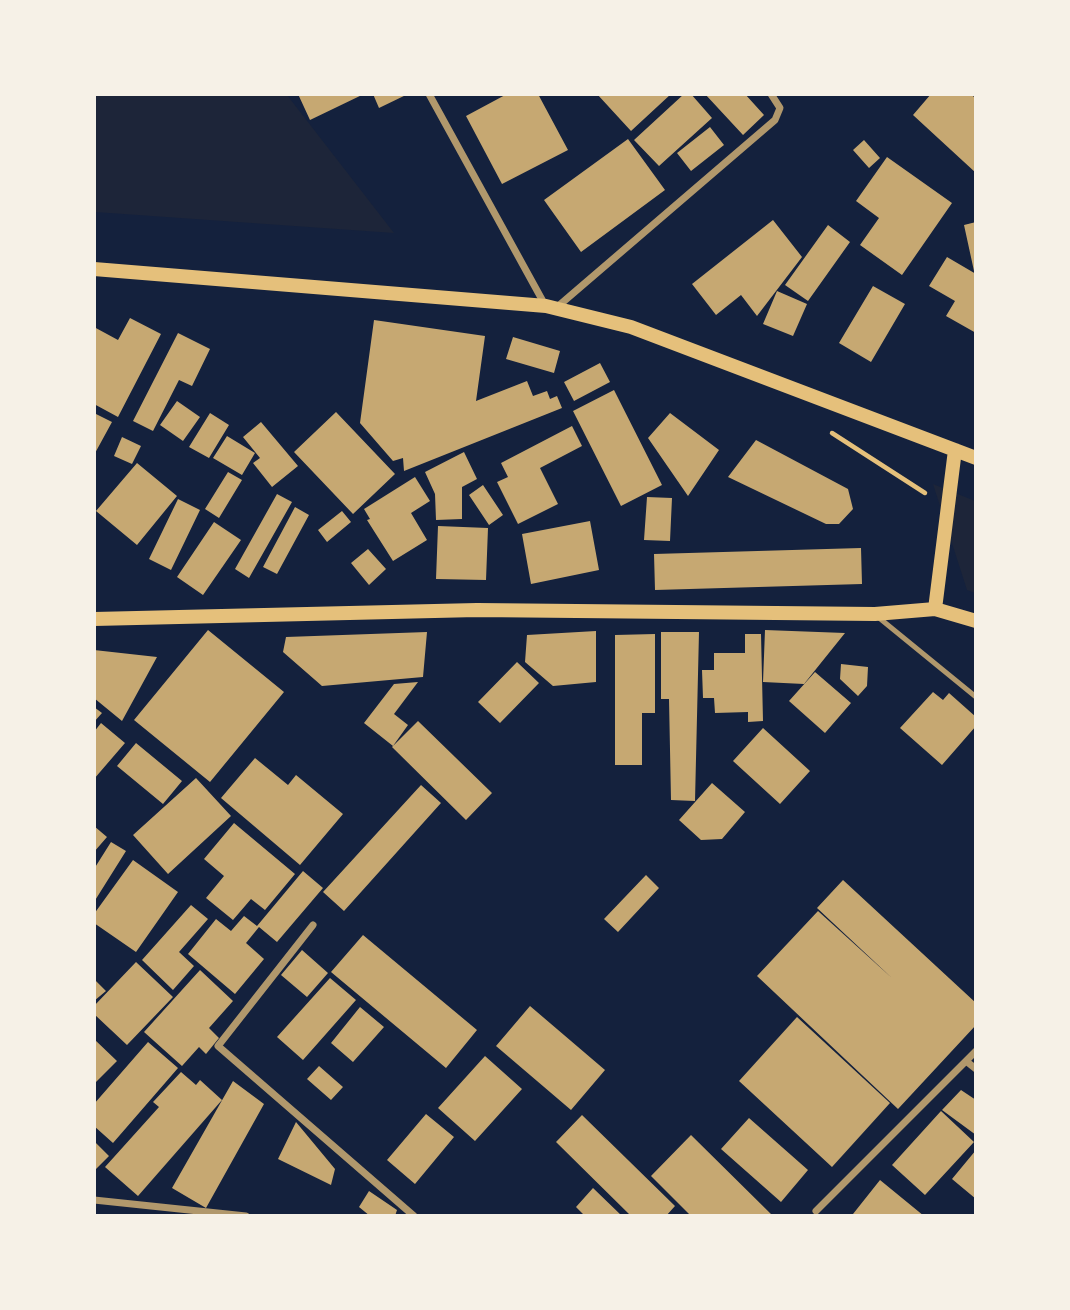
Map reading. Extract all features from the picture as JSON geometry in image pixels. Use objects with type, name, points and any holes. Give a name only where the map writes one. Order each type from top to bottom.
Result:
[{"type":"main road","points":[[94,269],[551,307],[631,327],[975,458]]},
{"type":"main road","points":[[935,609],[955,450]]},
{"type":"main road","points":[[94,619],[477,610],[875,614],[935,609],[975,621]]},
{"type":"street","points":[[429,94],[551,307],[775,120],[780,108],[771,94]]},
{"type":"street","points":[[313,925],[218,1046],[414,1216]]},
{"type":"street","points":[[816,1211],[975,1051]]},
{"type":"street","points":[[966,1061],[975,1069]]},
{"type":"street","points":[[94,1200],[246,1216]]},
{"type":"lane","points":[[875,614],[975,697]]},
{"type":"path","points":[[823,427],[948,508]]},
{"type":"shaded area","points":[[94,95],[287,95],[394,233],[95,212]]},
{"type":"shaded area","points":[[933,484],[975,501],[975,593],[967,590]]},
{"type":"building","points":[[298,94],[364,94],[310,120]]},
{"type":"building","points":[[373,94],[408,94],[379,108]]},
{"type":"building","points":[[507,94],[538,94],[568,150],[502,184],[466,116]]},
{"type":"building","points":[[597,94],[671,94],[631,131]]},
{"type":"building","points":[[684,94],[691,94],[712,118],[659,166],[634,140]]},
{"type":"building","points":[[705,94],[745,94],[764,115],[743,135]]},
{"type":"building","points":[[931,94],[971,94],[976,99],[976,173],[913,115]]},
{"type":"building","points":[[710,127],[724,145],[691,171],[677,153]]},
{"type":"building","points":[[628,139],[665,190],[581,252],[544,200]]},
{"type":"building","points":[[864,140],[880,158],[869,168],[853,150]]},
{"type":"building","points":[[887,157],[952,203],[902,275],[860,245],[879,218],[856,201]]},
{"type":"building","points":[[773,220],[802,257],[757,316],[741,295],[716,315],[692,284]]},
{"type":"building","points":[[976,222],[976,271],[974,271],[964,225]]},
{"type":"building","points":[[828,225],[850,242],[808,301],[785,285]]},
{"type":"building","points":[[947,257],[976,274],[976,333],[946,316],[955,301],[929,286]]},
{"type":"building","points":[[873,286],[905,304],[871,362],[839,343]]},
{"type":"building","points":[[777,291],[807,304],[793,336],[763,324]]},
{"type":"building","points":[[130,318],[161,334],[118,417],[94,404],[94,327],[118,340]]},
{"type":"building","points":[[374,320],[485,336],[476,401],[527,381],[533,396],[547,391],[550,399],[557,396],[562,408],[404,471],[403,458],[393,461],[360,423]]},
{"type":"building","points":[[178,333],[210,349],[192,386],[179,380],[153,431],[133,421]]},
{"type":"building","points":[[513,337],[560,351],[554,373],[506,359]]},
{"type":"building","points":[[600,363],[610,382],[574,401],[564,382]]},
{"type":"building","points":[[614,390],[662,485],[621,506],[573,411]]},
{"type":"building","points":[[177,401],[200,417],[183,441],[160,425]]},
{"type":"building","points":[[336,412],[395,474],[353,514],[294,452]]},
{"type":"building","points":[[94,413],[112,422],[94,455]]},
{"type":"building","points":[[210,413],[229,425],[209,458],[189,447]]},
{"type":"building","points":[[670,413],[719,450],[688,496],[648,438]]},
{"type":"building","points":[[261,422],[298,466],[272,487],[253,463],[260,458],[243,437]]},
{"type":"building","points":[[572,426],[582,446],[540,468],[558,504],[518,524],[497,482],[508,477],[501,463]]},
{"type":"building","points":[[227,436],[255,453],[242,475],[213,458]]},
{"type":"building","points":[[122,437],[141,446],[132,464],[114,456]]},
{"type":"building","points":[[756,440],[848,489],[853,509],[839,524],[826,524],[728,477]]},
{"type":"building","points":[[464,452],[477,479],[462,487],[462,519],[436,520],[435,494],[425,472]]},
{"type":"building","points":[[137,463],[177,496],[137,545],[96,511]]},
{"type":"building","points":[[228,472],[242,480],[219,518],[205,509]]},
{"type":"building","points":[[415,477],[430,501],[411,513],[427,540],[393,561],[367,520],[370,519],[364,509]]},
{"type":"building","points":[[483,485],[503,515],[489,525],[469,495]]},
{"type":"building","points":[[277,494],[292,502],[249,578],[235,569]]},
{"type":"building","points":[[647,497],[672,498],[670,541],[644,540]]},
{"type":"building","points":[[178,499],[200,510],[171,570],[149,559]]},
{"type":"building","points":[[295,507],[309,515],[277,574],[263,567]]},
{"type":"building","points":[[342,511],[351,522],[327,542],[318,530]]},
{"type":"building","points":[[590,521],[599,570],[531,584],[522,534]]},
{"type":"building","points":[[214,522],[241,540],[203,595],[177,577]]},
{"type":"building","points":[[438,526],[488,528],[486,580],[436,579]]},
{"type":"building","points":[[861,548],[862,584],[655,590],[654,554]]},
{"type":"building","points":[[368,549],[386,569],[369,585],[351,563]]},
{"type":"building","points":[[208,630],[284,692],[210,782],[134,720]]},
{"type":"building","points":[[765,630],[845,633],[804,684],[763,682]]},
{"type":"building","points":[[596,631],[596,682],[553,686],[525,662],[527,635]]},
{"type":"building","points":[[427,632],[423,677],[322,686],[283,652],[286,637]]},
{"type":"building","points":[[661,632],[699,632],[695,801],[671,800],[669,699],[661,699]]},
{"type":"building","points":[[655,634],[655,713],[642,713],[642,765],[615,765],[615,635]]},
{"type":"building","points":[[745,634],[761,634],[763,721],[748,722],[748,712],[715,713],[714,698],[703,698],[702,670],[714,670],[714,653],[745,653]]},
{"type":"building","points":[[94,650],[157,657],[122,721],[94,698]]},
{"type":"building","points":[[517,662],[539,683],[500,723],[478,702]]},
{"type":"building","points":[[841,664],[868,667],[867,686],[858,696],[840,679]]},
{"type":"building","points":[[815,672],[851,703],[825,733],[789,701]]},
{"type":"building","points":[[418,682],[394,714],[408,725],[393,746],[364,723],[394,684]]},
{"type":"building","points":[[933,692],[943,700],[949,693],[976,717],[976,726],[942,765],[900,728]]},
{"type":"building","points":[[94,707],[102,713],[94,722]]},
{"type":"building","points":[[418,721],[492,793],[466,820],[392,747]]},
{"type":"building","points":[[101,723],[125,743],[94,779],[94,732]]},
{"type":"building","points":[[763,728],[810,771],[780,804],[733,761]]},
{"type":"building","points":[[136,743],[182,781],[163,804],[117,766]]},
{"type":"building","points":[[255,758],[288,785],[296,775],[343,814],[300,865],[221,798]]},
{"type":"building","points":[[196,778],[231,816],[168,874],[133,835]]},
{"type":"building","points":[[712,783],[745,812],[722,839],[701,840],[679,820]]},
{"type":"building","points":[[421,785],[441,803],[344,911],[323,892]]},
{"type":"building","points":[[234,823],[295,874],[265,910],[251,899],[233,920],[206,898],[224,876],[204,859]]},
{"type":"building","points":[[94,826],[107,837],[94,852]]},
{"type":"building","points":[[111,842],[126,851],[94,902],[94,869]]},
{"type":"building","points":[[133,860],[178,892],[136,952],[94,923],[94,914]]},
{"type":"building","points":[[303,871],[323,888],[277,942],[259,927],[246,943],[264,959],[235,994],[188,954],[216,919],[231,931],[244,916],[257,926]]},
{"type":"building","points":[[646,875],[659,888],[618,932],[604,919]]},
{"type":"building","points":[[843,880],[976,1003],[976,1025],[898,1109],[757,976],[818,911],[893,979],[817,908]]},
{"type":"building","points":[[191,905],[208,919],[179,952],[194,966],[173,990],[142,960]]},
{"type":"building","points":[[363,935],[477,1030],[446,1068],[331,972]]},
{"type":"building","points":[[302,950],[328,973],[307,997],[281,975]]},
{"type":"building","points":[[136,962],[173,997],[127,1045],[94,1014],[94,1006]]},
{"type":"building","points":[[200,970],[233,1001],[209,1028],[219,1038],[206,1054],[199,1047],[182,1066],[144,1032]]},
{"type":"building","points":[[330,978],[356,1000],[303,1060],[277,1037]]},
{"type":"building","points":[[94,979],[106,991],[94,1001]]},
{"type":"building","points":[[530,1006],[605,1070],[571,1110],[496,1046]]},
{"type":"building","points":[[360,1007],[384,1027],[353,1062],[331,1043]]},
{"type":"building","points":[[797,1017],[890,1103],[832,1167],[739,1081]]},
{"type":"building","points":[[94,1039],[117,1061],[94,1084]]},
{"type":"building","points":[[148,1042],[178,1068],[113,1143],[94,1126],[94,1104]]},
{"type":"building","points":[[485,1056],[522,1089],[475,1141],[438,1108]]},
{"type":"building","points":[[319,1066],[343,1087],[331,1100],[307,1079]]},
{"type":"building","points":[[181,1072],[196,1085],[200,1080],[222,1100],[138,1196],[105,1167],[159,1107],[153,1102]]},
{"type":"building","points":[[233,1081],[264,1104],[206,1208],[172,1188]]},
{"type":"building","points":[[961,1090],[976,1100],[976,1135],[942,1110]]},
{"type":"building","points":[[941,1111],[974,1142],[925,1195],[892,1165]]},
{"type":"building","points":[[426,1114],[454,1137],[415,1184],[387,1160]]},
{"type":"building","points":[[582,1115],[675,1206],[666,1216],[631,1216],[556,1142]]},
{"type":"building","points":[[749,1118],[808,1170],[781,1202],[721,1149]]},
{"type":"building","points":[[296,1122],[335,1169],[331,1185],[278,1159]]},
{"type":"building","points":[[691,1135],[773,1216],[691,1216],[651,1176]]},
{"type":"building","points":[[94,1141],[109,1156],[94,1171]]},
{"type":"building","points":[[976,1150],[976,1199],[952,1179]]},
{"type":"building","points":[[880,1180],[924,1216],[855,1216],[853,1214]]},
{"type":"building","points":[[593,1188],[622,1216],[585,1216],[576,1207]]},
{"type":"building","points":[[369,1191],[397,1210],[395,1216],[370,1216],[359,1207]]}]
